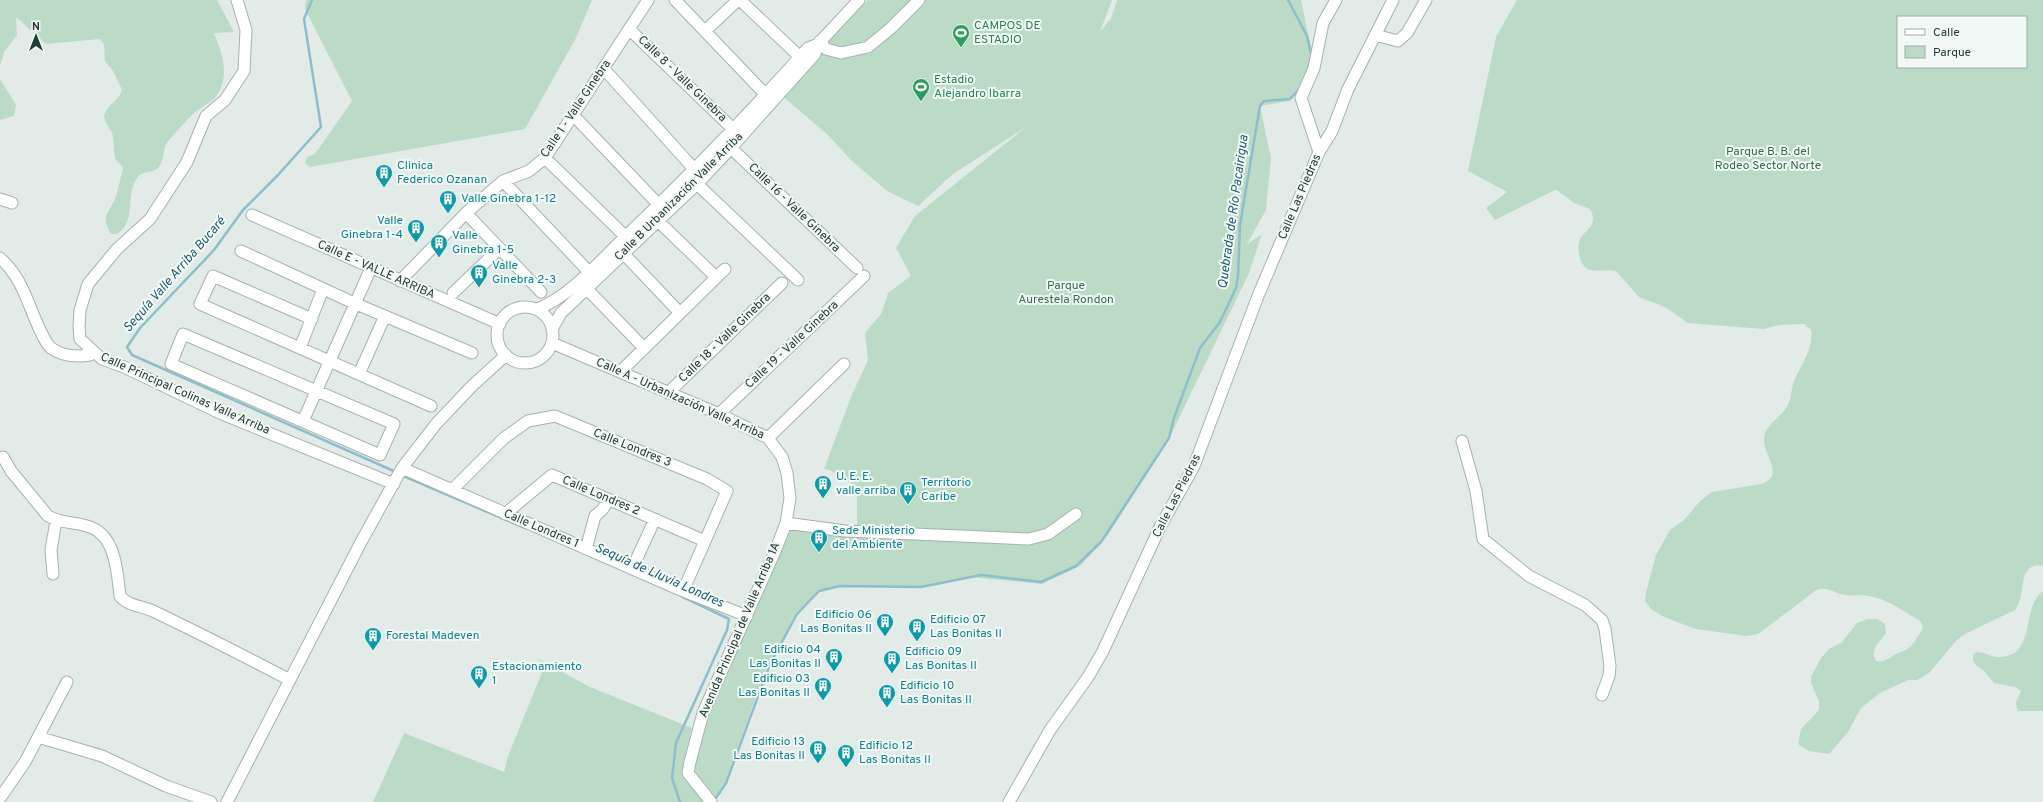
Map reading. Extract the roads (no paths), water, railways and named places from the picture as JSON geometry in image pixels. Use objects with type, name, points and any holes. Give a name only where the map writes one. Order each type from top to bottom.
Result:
[{"type":"street","name":"Calle Principal Colinas Valle Arriba","points":[[237,0],[246,30],[244,71],[225,100],[206,116],[184,167],[150,219],[117,249],[88,284],[80,310],[80,339],[102,359],[124,367],[222,414],[394,484]]},
{"type":"street","name":"Calle 1 - Valle Ginebra","points":[[400,281],[466,213],[502,181],[529,171],[545,158],[630,30],[648,0]]},
{"type":"street","points":[[675,0],[765,94]]},
{"type":"street","points":[[705,31],[739,0],[800,57]]},
{"type":"street","name":"Calle B Urbanización Valle Arriba","points":[[538,309],[553,303],[626,237],[695,170],[808,48],[819,43],[859,0]]},
{"type":"street","points":[[819,43],[826,49],[841,53],[868,46],[891,28],[919,0]]},
{"type":"street","points":[[1319,152],[1301,98],[1314,68],[1323,23],[1336,0]]},
{"type":"street","name":"Calle Las Piedras","points":[[1010,802],[1050,730],[1088,677],[1103,651],[1160,527],[1194,466],[1258,296],[1319,152],[1332,131],[1348,89],[1393,0]]},
{"type":"street","points":[[1375,35],[1398,41],[1407,33],[1426,0]]},
{"type":"street","name":"Calle 8 - Valle Ginebra","points":[[630,30],[733,129]]},
{"type":"street","name":"Calle B Urbanización Valle Arriba","points":[[552,329],[561,313],[658,221],[731,148],[815,54],[819,43]]},
{"type":"street","points":[[604,69],[695,170]]},
{"type":"street","points":[[573,115],[659,205]]},
{"type":"street","name":"Calle 16 - Valle Ginebra","points":[[731,148],[861,272]]},
{"type":"street","points":[[545,158],[626,237]]},
{"type":"street","points":[[502,181],[589,272]]},
{"type":"street","points":[[696,184],[798,280]]},
{"type":"street","points":[[0,199],[12,203]]},
{"type":"street","points":[[466,213],[541,292]]},
{"type":"street","name":"Calle E - VALLE ARRIBA","points":[[252,215],[500,324]]},
{"type":"street","points":[[658,221],[716,277]]},
{"type":"street","points":[[453,293],[500,249]]},
{"type":"street","points":[[241,251],[354,303],[472,353]]},
{"type":"street","points":[[623,253],[680,313]]},
{"type":"street","points":[[0,258],[23,289],[48,344],[56,351],[65,354],[78,356],[90,355],[86,354]]},
{"type":"street","points":[[303,421],[354,303],[371,268]]},
{"type":"street","points":[[620,372],[725,269]]},
{"type":"street","name":"Calle 19 - Valle Ginebra","points":[[719,414],[861,272]]},
{"type":"street","points":[[312,319],[213,276],[200,304],[431,406]]},
{"type":"street","name":"Calle 18 - Valle Ginebra","points":[[668,393],[782,284]]},
{"type":"street","points":[[586,288],[644,348]]},
{"type":"street","points":[[300,348],[323,289]]},
{"type":"street","points":[[522,307],[538,309],[548,319],[552,329],[552,343],[543,356],[532,362],[522,362],[506,355],[500,350],[498,332],[500,324],[505,316],[511,310],[522,307]]},
{"type":"street","points":[[359,374],[385,316]]},
{"type":"street","points":[[183,334],[316,391],[394,424],[380,455],[172,364],[183,334]]},
{"type":"street","name":"Calle A - Urbanización Valle Arriba","points":[[552,343],[719,414],[768,438],[782,457],[787,473],[790,498],[786,523]]},
{"type":"street","points":[[227,802],[402,468],[437,423],[472,386],[506,355]]},
{"type":"street","points":[[768,438],[844,364]]},
{"type":"street","name":"Calle Londres 3","points":[[452,490],[504,438],[528,421],[555,416],[707,479],[727,491],[683,591]]},
{"type":"street","points":[[1462,441],[1476,490],[1483,539],[1529,576],[1586,605],[1602,620],[1605,629],[1610,666],[1609,676],[1602,695]]},
{"type":"street","points":[[3,457],[11,471],[48,516],[56,521],[96,529],[106,539],[112,549],[120,596],[124,601],[145,608],[174,621],[290,680]]},
{"type":"street","name":"Calle Londres 1","points":[[402,468],[683,591],[747,616]]},
{"type":"street","name":"Calle Londres 2","points":[[505,514],[552,475],[705,541]]},
{"type":"street","points":[[586,549],[595,516],[602,510],[609,500]]},
{"type":"street","points":[[786,523],[845,531],[1028,539],[1048,534],[1076,514]]},
{"type":"street","points":[[632,569],[655,519]]},
{"type":"street","points":[[53,574],[51,550],[56,521]]},
{"type":"street","name":"Avenida Principal de Valle Arriba 1A","points":[[711,802],[688,773],[703,713],[747,616],[786,523]]},
{"type":"street","points":[[0,798],[22,767],[67,682]]},
{"type":"street","points":[[38,737],[102,756],[166,786],[211,802]]},
{"type":"waterway","name":"Sequía Valle Arriba Bucaré","points":[[312,0],[304,19],[321,127],[278,175],[243,210],[214,250],[140,328],[127,347],[132,355],[396,472]]},
{"type":"waterway","name":"Quebrada de Río Pacairigua","points":[[1288,0],[1307,36],[1312,58]]},
{"type":"waterway","name":"Quebrada de Río Pacairigua","points":[[714,801],[726,783],[770,664],[797,614],[819,591],[840,586],[921,587],[981,575],[1041,582],[1076,566],[1101,542],[1169,438],[1174,418],[1200,348],[1220,322],[1236,288],[1238,276],[1240,225],[1260,106],[1264,101],[1290,99],[1301,87]]},
{"type":"waterway","name":"Sequía de Lluvia Londres","points":[[401,475],[525,528]]},
{"type":"waterway","name":"Sequía de Lluvia Londres","points":[[680,802],[672,778],[676,743],[727,630],[729,619],[683,597]]},
{"type":"place","name":"CAMPOS DE ESTADIO","points":[[961,48]]},
{"type":"place","name":"Estadio Alejandro Ibarra","points":[[921,102]]},
{"type":"place","name":"Clinica Federico Ozanan","points":[[384,188]]},
{"type":"place","name":"Valle Ginebra 1-12","points":[[448,214]]},
{"type":"place","name":"Valle Ginebra 1-4","points":[[416,243]]},
{"type":"place","name":"Valle Ginebra 1-5","points":[[439,258]]},
{"type":"place","name":"Valle Ginebra 2-3","points":[[479,288]]},
{"type":"place","name":"U. E. E. valle arriba","points":[[823,499]]},
{"type":"place","name":"Territorio Caribe","points":[[908,505]]},
{"type":"place","name":"Sede Ministerio del Ambiente","points":[[819,553]]},
{"type":"place","name":"Edificio 06 Las Bonitas II","points":[[885,637]]},
{"type":"place","name":"Edificio 07 Las Bonitas II","points":[[917,642]]},
{"type":"place","name":"Forestal Madeven","points":[[373,651]]},
{"type":"place","name":"Edificio 04 Las Bonitas II","points":[[834,672]]},
{"type":"place","name":"Edificio 09 Las Bonitas II","points":[[892,674]]},
{"type":"place","name":"Estacionamiento 1","points":[[479,689]]},
{"type":"place","name":"Edificio 03 Las Bonitas II","points":[[823,701]]},
{"type":"place","name":"Edificio 10 Las Bonitas II","points":[[887,708]]},
{"type":"place","name":"Edificio 13 Las Bonitas II","points":[[818,764]]},
{"type":"place","name":"Edificio 12 Las Bonitas II","points":[[846,768]]},
{"type":"park label","name":"Parque B. B. del Rodeo Sector Norte","points":[[1768,159]]},
{"type":"park label","name":"Parque Aurestela Rondon","points":[[1066,293]]}]
